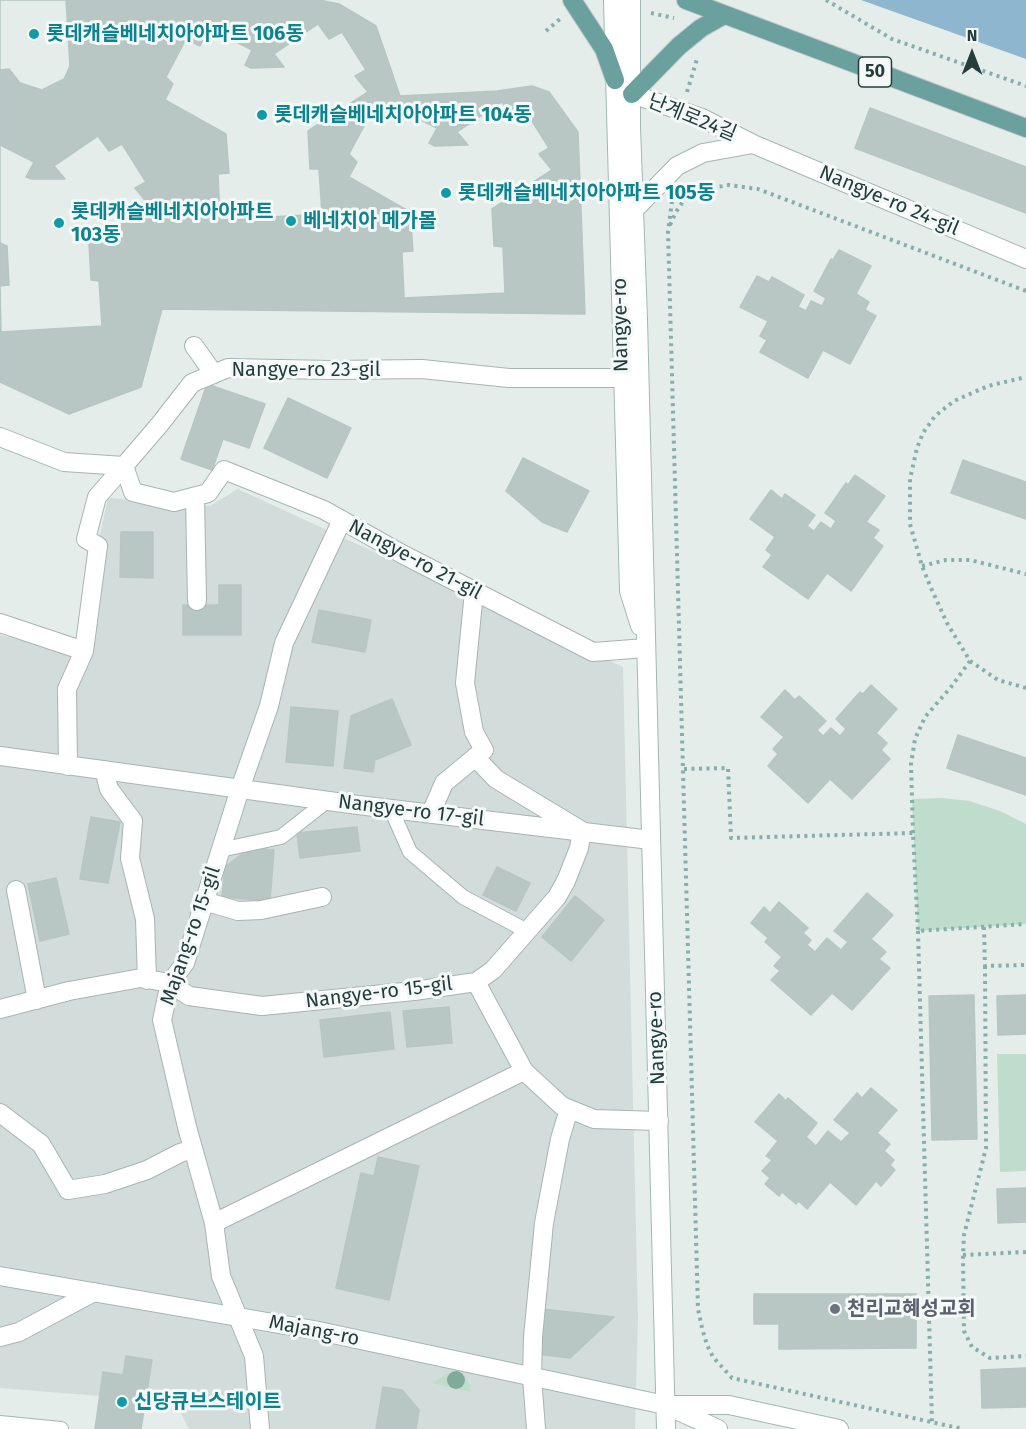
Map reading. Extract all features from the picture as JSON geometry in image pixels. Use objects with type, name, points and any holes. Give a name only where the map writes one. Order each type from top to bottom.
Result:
[{"type":"main road","points":[[572,0],[604,49],[615,80]]},
{"type":"main road","name":"50","points":[[686,0],[1026,128]]},
{"type":"main road","points":[[632,94],[679,46],[701,28],[724,15]]},
{"type":"street","name":"Nangye-ro","points":[[622,7],[615,80],[629,591],[646,648]]},
{"type":"street","name":"Nangye-ro","points":[[622,7],[632,94],[666,1429]]},
{"type":"street","name":"난계로24길","points":[[632,94],[702,118],[753,144]]},
{"type":"street","points":[[635,209],[677,166],[703,153],[753,144]]},
{"type":"street","name":"Nangye-ro 24-gil","points":[[753,144],[1026,259]]},
{"type":"street","points":[[194,346],[214,374]]},
{"type":"street","name":"Nangye-ro 23-gil","points":[[124,465],[192,383],[228,368],[422,369],[509,378],[622,378]]},
{"type":"street","points":[[0,437],[64,462],[124,465]]},
{"type":"street","points":[[124,465],[133,492],[174,502],[195,497],[197,601]]},
{"type":"street","points":[[68,766],[67,689],[84,651],[98,546],[86,539],[97,497],[124,465]]},
{"type":"street","name":"Nangye-ro 21-gil","points":[[195,497],[208,493],[224,470],[324,510],[474,592],[593,652],[646,648]]},
{"type":"street","points":[[240,789],[269,706],[284,643],[342,520]]},
{"type":"street","points":[[431,813],[444,783],[484,750],[474,732],[465,683],[474,592]]},
{"type":"street","points":[[0,623],[84,651]]},
{"type":"street","name":"Nangye-ro 17-gil","points":[[0,756],[327,801],[651,840]]},
{"type":"street","points":[[475,757],[496,780],[582,831],[579,848],[557,897],[494,970],[476,981]]},
{"type":"street","name":"Majang-ro 15-gil","points":[[104,770],[109,789],[133,821],[130,858],[145,919],[147,980]]},
{"type":"street","name":"Majang-ro 15-gil","points":[[240,789],[184,963],[170,983],[162,1020],[214,1223],[221,1276],[254,1356],[260,1429]]},
{"type":"street","points":[[16,890],[37,1000]]},
{"type":"street","points":[[204,901],[238,911],[261,910],[322,897]]},
{"type":"street","name":"Nangye-ro 15-gil","points":[[0,1010],[141,978],[170,983],[189,996],[262,1006],[414,991],[476,981],[524,1071],[562,1106],[594,1119],[659,1121]]},
{"type":"street","points":[[214,1223],[524,1071]]},
{"type":"street","points":[[536,1429],[532,1377],[533,1336],[544,1223],[560,1139],[569,1109]]},
{"type":"street","points":[[0,1113],[41,1144],[68,1190],[105,1184],[147,1170],[180,1153],[194,1149]]},
{"type":"street","name":"Majang-ro","points":[[0,1276],[314,1330],[665,1406],[718,1429]]},
{"type":"street","points":[[0,1337],[19,1332],[94,1292]]},
{"type":"street","name":"Majang-ro","points":[[665,1406],[729,1406],[839,1429]]},
{"type":"lane","points":[[220,850],[281,837],[327,801]]},
{"type":"lane","points":[[391,809],[410,852],[463,897],[527,930]]},
{"type":"lane","points":[[0,1423],[61,1429]]},
{"type":"path","points":[[826,0],[892,39],[1026,86]]},
{"type":"path","points":[[963,1429],[732,1378],[713,1357],[707,1344],[698,1309],[668,232],[684,200],[700,190],[729,185],[758,189],[1026,291]]},
{"type":"path","points":[[1026,377],[988,386],[954,401],[935,417],[923,433],[910,479],[910,524],[922,566],[947,622],[970,661],[998,680],[1026,687]]},
{"type":"path","points":[[922,566],[946,560],[970,560],[1026,574]]},
{"type":"path","points":[[932,1422],[911,764],[915,739],[925,717],[970,661]]},
{"type":"path","points":[[684,769],[728,768],[731,838],[913,833]]},
{"type":"path","points":[[918,930],[1026,924]]},
{"type":"path","points":[[984,927],[986,1148],[964,1234],[964,1331],[972,1347],[990,1358],[1026,1356]]},
{"type":"path","points":[[985,966],[1026,965]]},
{"type":"path","points":[[963,1255],[1026,1252]]},
{"type":"path","points":[[929,1310],[963,1309]]},
{"type":"shaded area","points":[[238,489],[623,667],[638,1319],[635,1429],[189,1429],[175,1402],[0,1388],[0,635],[74,652],[108,498],[210,506]]},
{"type":"green space","points":[[943,798],[969,801],[1000,811],[1026,824],[1026,924],[918,931],[912,799]]},
{"type":"green space","points":[[997,1054],[1026,1054],[1026,1171],[1000,1172]]},
{"type":"green space","points":[[447,1374],[458,1374],[468,1380],[471,1392],[432,1383]]},
{"type":"water","points":[[861,0],[1026,0],[1026,59]]},
{"type":"building","name":"롯데캐슬베네치아아파트 106동","points":[[0,0],[66,0],[70,66],[64,79],[42,90],[20,83],[9,69],[0,70]]},
{"type":"building","name":"베네치아 메가몰","points":[[0,0],[319,0],[339,4],[376,26],[400,96],[497,91],[532,86],[549,92],[578,132],[585,314],[162,309],[141,387],[69,414],[0,382]]},
{"type":"building","name":"롯데캐슬베네치아아파트 104동","points":[[318,24],[329,39],[342,32],[366,70],[355,76],[368,92],[308,131],[310,169],[319,169],[322,214],[220,220],[218,174],[229,173],[226,134],[165,100],[173,84],[166,77],[186,39],[200,46],[209,28],[252,50],[245,65],[251,68],[284,67],[274,54]]},
{"type":"building","name":"롯데캐슬베네치아아파트 105동","points":[[502,102],[513,117],[525,110],[549,148],[539,154],[552,170],[492,209],[494,246],[503,247],[505,293],[404,298],[402,252],[413,251],[410,212],[349,177],[357,162],[349,154],[369,117],[383,124],[393,106],[437,128],[429,143],[435,146],[468,145],[457,132]]},
{"type":"building","points":[[870,108],[1026,167],[1026,213],[855,148]]},
{"type":"building","name":"롯데캐슬베네치아아파트 103동","points":[[98,136],[109,151],[122,144],[146,182],[135,188],[148,204],[89,243],[91,280],[99,281],[102,326],[1,332],[0,286],[9,285],[7,246],[0,243],[0,145],[34,162],[26,177],[65,179],[54,166]]},
{"type":"building","points":[[839,250],[871,266],[856,294],[869,302],[865,310],[876,316],[850,364],[823,350],[808,378],[760,352],[767,340],[760,336],[768,321],[740,307],[757,276],[769,282],[772,277],[804,295],[798,307],[806,311],[811,301],[822,306],[826,298],[814,291],[831,259],[833,260]]},
{"type":"building","points":[[207,384],[265,404],[249,448],[223,439],[212,470],[181,459]]},
{"type":"building","points":[[288,398],[351,428],[327,478],[264,448]]},
{"type":"building","points":[[523,458],[589,491],[567,532],[542,522],[506,491]]},
{"type":"building","points":[[963,460],[1026,482],[1026,519],[951,493]]},
{"type":"building","points":[[855,475],[885,496],[866,522],[879,530],[873,538],[883,546],[851,591],[827,573],[808,599],[763,567],[772,555],[766,550],[775,537],[750,519],[771,490],[782,499],[785,494],[815,515],[807,526],[814,531],[821,522],[831,529],[836,521],[825,513],[846,483],[848,485]]},
{"type":"building","points":[[121,532],[153,532],[153,578],[120,577]]},
{"type":"building","points":[[219,585],[241,585],[241,635],[183,635],[183,605],[219,605]]},
{"type":"building","points":[[319,610],[371,620],[365,652],[312,642]]},
{"type":"building","points":[[871,685],[897,709],[876,733],[887,743],[881,750],[890,759],[852,799],[830,779],[808,803],[768,766],[778,754],[773,749],[784,737],[761,717],[785,690],[795,700],[799,696],[826,721],[817,730],[823,736],[831,728],[840,736],[846,729],[836,719],[860,692],[863,694]]},
{"type":"building","points":[[392,699],[411,745],[375,760],[373,772],[344,768],[351,716]]},
{"type":"building","points":[[291,707],[338,711],[333,766],[286,762]]},
{"type":"building","points":[[958,735],[1026,758],[1026,795],[947,768]]},
{"type":"building","points":[[91,817],[120,822],[108,883],[80,879]]},
{"type":"building","points":[[357,827],[360,851],[300,858],[297,833]]},
{"type":"building","points":[[249,848],[274,850],[270,901],[222,897],[225,867]]},
{"type":"building","points":[[497,867],[530,883],[516,911],[483,895]]},
{"type":"building","points":[[56,878],[69,934],[40,941],[28,884]]},
{"type":"building","points":[[867,893],[893,915],[871,939],[886,952],[879,959],[890,968],[852,1010],[832,993],[811,1015],[771,980],[780,971],[774,966],[782,957],[765,942],[768,938],[751,923],[764,907],[770,913],[779,902],[808,928],[803,933],[811,940],[807,945],[815,952],[827,938],[841,950],[848,942],[834,931]]},
{"type":"building","points":[[575,896],[604,920],[571,961],[542,937]]},
{"type":"building","points":[[974,995],[977,1139],[932,1140],[929,996]]},
{"type":"building","points":[[1026,995],[1026,1034],[998,1035],[997,996]]},
{"type":"building","points":[[449,1007],[452,1043],[407,1047],[403,1011]]},
{"type":"building","points":[[390,1012],[394,1049],[324,1057],[320,1020]]},
{"type":"building","points":[[871,1088],[897,1110],[877,1133],[890,1144],[884,1151],[894,1160],[890,1165],[895,1170],[881,1186],[876,1181],[856,1205],[830,1182],[807,1209],[799,1201],[796,1204],[782,1192],[779,1196],[765,1184],[770,1178],[762,1171],[772,1160],[766,1156],[778,1141],[755,1122],[779,1094],[786,1101],[788,1098],[817,1123],[806,1137],[816,1146],[828,1131],[841,1142],[850,1133],[834,1120],[857,1093],[862,1098]]},
{"type":"building","points":[[378,1157],[419,1166],[389,1300],[336,1288],[361,1173],[374,1176]]},
{"type":"building","points":[[1026,1188],[1026,1222],[998,1223],[997,1189]]},
{"type":"building","name":"천리교혜성교회","points":[[754,1294],[916,1294],[916,1348],[779,1349],[779,1324],[754,1324]]},
{"type":"building","points":[[542,1309],[614,1317],[570,1358],[537,1354]]},
{"type":"building","name":"신당큐브스테이트","points":[[126,1356],[152,1360],[141,1429],[95,1429],[103,1372],[123,1375]]},
{"type":"building","points":[[1026,1368],[1026,1407],[982,1408],[981,1370]]},
{"type":"building","points":[[383,1387],[402,1390],[419,1410],[416,1429],[376,1429]]},
{"type":"place","name":"롯데캐슬베네치아아파트 106동","points":[[34,34]]},
{"type":"place","name":"롯데캐슬베네치아아파트 104동","points":[[262,115]]},
{"type":"place","name":"롯데캐슬베네치아아파트 105동","points":[[446,193]]},
{"type":"place","name":"베네치아 메가몰","points":[[291,221]]},
{"type":"place","name":"롯데캐슬베네치아아파트 103동","points":[[59,223]]},
{"type":"place","name":"천리교혜성교회","points":[[835,1309]]},
{"type":"place","name":"신당큐브스테이트","points":[[122,1402]]}]
